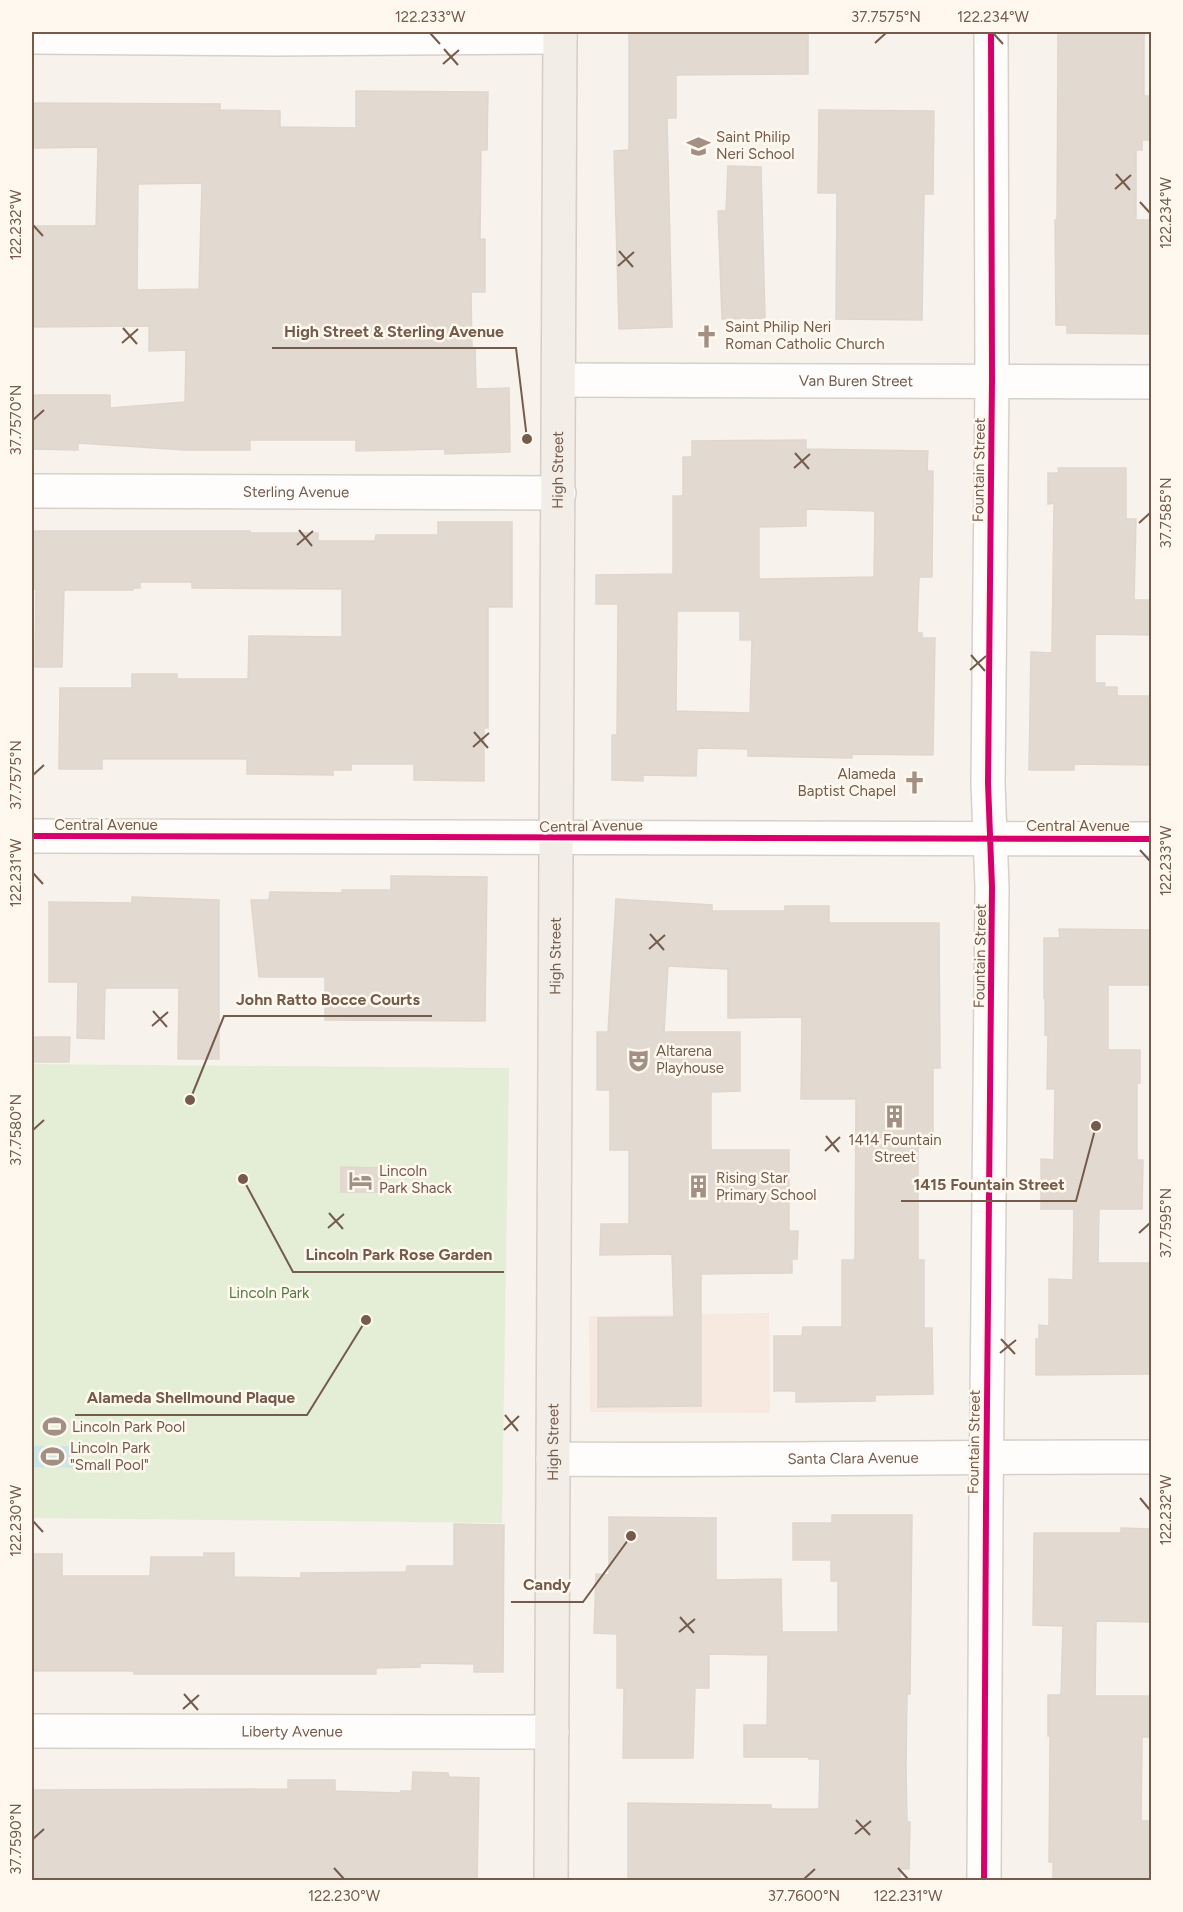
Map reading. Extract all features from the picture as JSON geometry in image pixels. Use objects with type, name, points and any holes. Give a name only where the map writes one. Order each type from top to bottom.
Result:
[{"type":"main road","name":"High Street","points":[[551,1881],[560,34]]},
{"type":"street","name":"Fountain Street","points":[[984,1881],[992,899],[988,783],[992,380],[991,32]]},
{"type":"street","points":[[32,37],[272,39],[560,34]]},
{"type":"street","name":"Van Buren Street","points":[[559,380],[1152,382]]},
{"type":"street","name":"Sterling Avenue","points":[[32,491],[559,493]]},
{"type":"street","name":"Central Avenue","points":[[32,836],[1152,839]]},
{"type":"street","name":"Santa Clara Avenue","points":[[554,1459],[1152,1457]]},
{"type":"street","name":"Liberty Avenue","points":[[32,1731],[552,1732]]},
{"type":"shaded area","points":[[769,1313],[770,1413],[590,1412],[589,1316]]},
{"type":"green space","name":"Lincoln Park","points":[[32,1064],[509,1068],[502,1523],[32,1518]]},
{"type":"water","name":"Lincoln Park \"Small Pool\"","points":[[32,1446],[73,1446],[73,1468],[32,1467]]},
{"type":"building","points":[[629,32],[808,32],[808,74],[676,75],[676,118],[667,118],[672,327],[619,329],[614,151],[629,150]]},
{"type":"building","points":[[1058,32],[1144,32],[1144,96],[1152,96],[1152,140],[1142,140],[1142,150],[1136,150],[1136,220],[1152,220],[1152,334],[1067,333],[1067,325],[1056,325]]},
{"type":"building","points":[[356,91],[488,92],[487,150],[481,150],[480,239],[485,239],[485,292],[471,292],[472,348],[475,348],[476,389],[509,388],[510,452],[445,454],[445,449],[356,451],[356,440],[250,440],[250,450],[185,450],[78,443],[78,450],[32,449],[32,395],[110,395],[110,408],[185,402],[186,350],[149,351],[149,326],[32,327],[32,226],[96,226],[98,147],[32,148],[32,103],[220,104],[220,110],[280,111],[280,127],[356,128]],"holes":[[[202,183],[199,289],[137,290],[138,184]]]},
{"type":"building","points":[[819,110],[934,111],[933,194],[924,194],[922,320],[836,319],[837,193],[818,193]]},
{"type":"building","points":[[728,166],[761,167],[765,318],[722,319],[718,211],[726,211]]},
{"type":"building","points":[[806,440],[806,449],[928,451],[927,471],[933,471],[932,577],[919,577],[917,633],[922,633],[922,638],[935,638],[933,755],[852,754],[852,758],[748,756],[748,749],[697,748],[696,776],[643,775],[643,781],[612,780],[612,735],[617,735],[618,604],[596,604],[596,575],[673,574],[673,496],[683,496],[683,457],[692,457],[692,441]],"holes":[[[806,509],[875,511],[874,577],[759,579],[759,527],[806,526]],[[677,611],[740,611],[740,640],[752,640],[750,713],[676,711]]]},
{"type":"building","points":[[1058,468],[1126,468],[1126,519],[1136,519],[1134,600],[1152,600],[1151,635],[1095,634],[1095,683],[1105,683],[1104,687],[1117,687],[1117,696],[1152,696],[1152,765],[1074,764],[1074,770],[1029,770],[1031,652],[1052,653],[1054,503],[1048,504],[1048,473],[1059,473]]},
{"type":"building","points":[[438,522],[512,522],[512,607],[488,607],[488,728],[484,728],[484,781],[414,780],[414,764],[351,764],[351,770],[333,770],[333,775],[247,774],[247,759],[102,759],[102,769],[59,769],[60,688],[132,688],[132,674],[177,674],[177,679],[248,679],[249,636],[342,637],[342,589],[192,588],[192,582],[140,582],[140,588],[133,588],[133,590],[64,590],[62,667],[35,667],[36,589],[32,589],[32,531],[250,531],[250,533],[318,533],[318,541],[375,541],[376,535],[438,535]]},
{"type":"building","points":[[391,876],[487,877],[485,1021],[325,1020],[325,977],[259,977],[251,900],[269,900],[270,892],[342,893],[342,890],[391,890]]},
{"type":"building","points":[[132,897],[219,900],[219,1059],[178,1059],[179,988],[105,988],[104,1039],[77,1038],[78,982],[49,982],[49,902],[132,903]]},
{"type":"building","points":[[616,899],[712,905],[712,911],[785,911],[785,906],[829,906],[829,923],[939,923],[940,1068],[933,1068],[933,1147],[918,1147],[918,1260],[924,1260],[924,1328],[932,1328],[933,1394],[875,1395],[875,1401],[796,1402],[796,1391],[774,1391],[774,1336],[802,1336],[803,1327],[842,1327],[842,1260],[855,1260],[856,1099],[801,1099],[802,1017],[728,1018],[728,969],[668,966],[664,1032],[740,1032],[740,1091],[711,1092],[711,1150],[789,1150],[789,1231],[798,1231],[797,1259],[792,1259],[792,1273],[701,1274],[701,1406],[598,1407],[598,1318],[674,1317],[672,1254],[600,1255],[601,1224],[629,1224],[629,1150],[610,1150],[610,1090],[597,1090],[597,1032],[608,1032]]},
{"type":"building","points":[[1059,929],[1152,930],[1152,985],[1108,985],[1108,1050],[1140,1050],[1140,1083],[1137,1083],[1137,1160],[1143,1160],[1142,1209],[1099,1209],[1098,1263],[1152,1263],[1152,1374],[1036,1375],[1036,1339],[1039,1339],[1039,1325],[1049,1326],[1049,1279],[1073,1280],[1074,1209],[1041,1209],[1041,1159],[1054,1160],[1055,1089],[1047,1089],[1048,1035],[1045,1035],[1044,938],[1060,938]]},
{"type":"building","points":[[32,1037],[70,1037],[69,1062],[32,1062]]},
{"type":"building","name":"Lincoln Park Shack","points":[[341,1167],[382,1168],[382,1192],[341,1192]]},
{"type":"building","points":[[832,1515],[912,1515],[910,1694],[907,1694],[906,1767],[907,1822],[910,1822],[909,1869],[900,1869],[900,1881],[628,1881],[628,1803],[771,1805],[771,1809],[819,1809],[820,1759],[744,1757],[744,1725],[767,1725],[768,1655],[709,1654],[709,1688],[695,1688],[693,1758],[623,1758],[624,1688],[617,1688],[617,1634],[594,1633],[596,1574],[609,1575],[609,1517],[716,1518],[716,1580],[781,1579],[782,1632],[838,1632],[838,1581],[831,1581],[831,1560],[793,1560],[793,1523],[832,1523]]},
{"type":"building","points":[[454,1524],[504,1525],[503,1672],[474,1672],[474,1664],[420,1663],[420,1667],[376,1668],[376,1674],[134,1674],[134,1671],[32,1671],[32,1554],[62,1554],[62,1576],[150,1576],[151,1557],[204,1557],[204,1553],[234,1553],[234,1577],[301,1578],[301,1573],[406,1572],[407,1566],[454,1566]]},
{"type":"building","points":[[1121,1528],[1152,1529],[1152,1622],[1096,1621],[1095,1696],[1152,1696],[1152,1737],[1142,1737],[1141,1821],[1152,1821],[1152,1881],[1053,1881],[1053,1862],[1049,1862],[1048,1695],[1061,1695],[1063,1626],[1033,1625],[1034,1533],[1121,1533]]},
{"type":"building","points":[[413,1772],[448,1773],[449,1777],[479,1778],[477,1881],[32,1881],[32,1790],[288,1789],[288,1780],[335,1780],[335,1791],[401,1793],[401,1791],[412,1791]]},
{"type":"cycle path","points":[[984,1880],[992,887],[988,783],[992,380],[991,32]]},
{"type":"cycle path","points":[[32,836],[1152,839]]},
{"type":"place","name":"Saint Philip Neri School","points":[[698,146]]},
{"type":"place","name":"Saint Philip Neri Roman Catholic Church","points":[[707,336]]},
{"type":"place","name":"High Street & Sterling Avenue","points":[[527,439]]},
{"type":"place","name":"Alameda Baptist Chapel","points":[[914,783]]},
{"type":"place","name":"Altarena Playhouse","points":[[638,1060]]},
{"type":"place","name":"John Ratto Bocce Courts","points":[[190,1100]]},
{"type":"place","name":"1414 Fountain Street","points":[[895,1116]]},
{"type":"place","name":"1415 Fountain Street","points":[[1096,1126]]},
{"type":"place","name":"Lincoln Park Rose Garden","points":[[243,1179]]},
{"type":"place","name":"Lincoln Park Shack","points":[[361,1180]]},
{"type":"place","name":"Rising Star Primary School","points":[[698,1187]]},
{"type":"place","name":"Alameda Shellmound Plaque","points":[[366,1320]]},
{"type":"place","name":"Lincoln Park Pool","points":[[54,1427]]},
{"type":"place","name":"Lincoln Park \"Small Pool\"","points":[[52,1457]]},
{"type":"place","name":"Candy","points":[[631,1536]]}]
